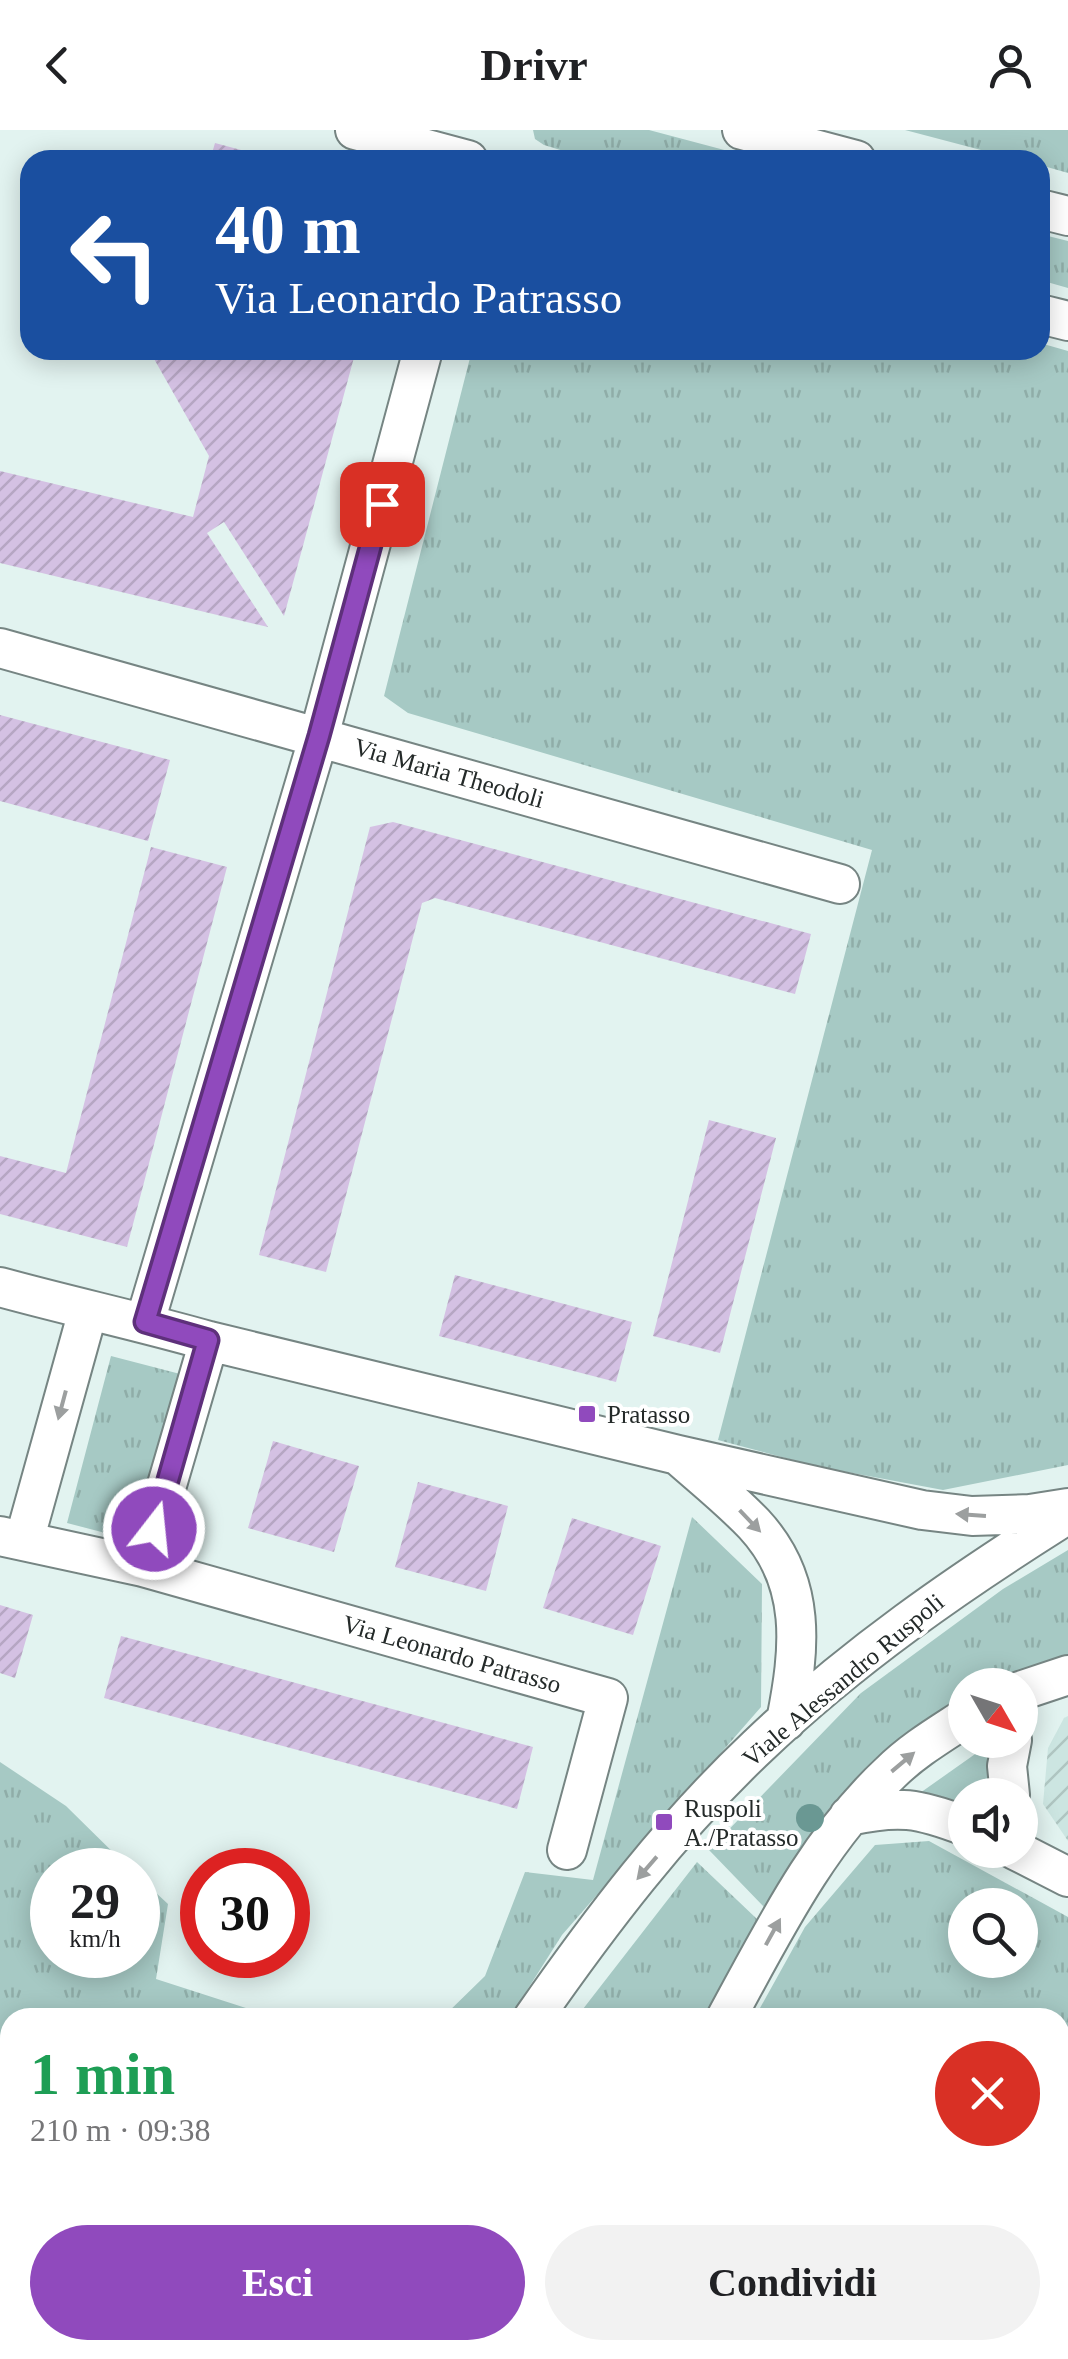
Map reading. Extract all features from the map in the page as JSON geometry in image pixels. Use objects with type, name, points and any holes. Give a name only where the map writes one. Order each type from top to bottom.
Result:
[{"type":"street","points":[[355,130],[432,150]]},
{"type":"street","points":[[742,130],[818,150]]},
{"type":"street","points":[[145,1322],[319,736],[420,360]]},
{"type":"street","name":"Via Maria Theodoli","points":[[0,648],[840,884]]},
{"type":"street","points":[[0,1287],[678,1456],[922,1510],[972,1516],[1068,1511]]},
{"type":"street","name":"Via Leonardo Patrasso","points":[[88,1311],[12,1539],[144,1567],[608,1698],[567,1850]]},
{"type":"street","points":[[144,1567],[208,1340]]},
{"type":"street","points":[[678,1456],[755,1525],[785,1572],[795,1607],[797,1655],[786,1721]]},
{"type":"street","name":"Viale Alessandro Ruspoli","points":[[541,2008],[644,1871],[724,1780],[786,1721],[912,1618],[1068,1511]]},
{"type":"street","points":[[732,2008],[782,1917],[849,1816],[907,1758],[948,1730]]},
{"type":"street","points":[[849,1816],[906,1809],[948,1820]]},
{"type":"street","points":[[1038,1847],[1059,1872]]},
{"type":"shaded area","points":[[1068,1716],[1068,1841],[1043,1804],[1048,1748]]},
{"type":"green space","points":[[533,130],[649,130],[724,150],[560,150],[535,139]]},
{"type":"green space","points":[[905,130],[1068,130],[1068,173],[1050,168],[1050,150],[981,150]]},
{"type":"green space","points":[[1050,236],[1068,241],[1068,288],[1050,283]]},
{"type":"green space","points":[[1050,346],[1068,351],[1068,1465],[943,1490],[815,1466],[718,1440],[872,850],[408,713],[384,696],[469,360],[1050,360]]},
{"type":"green space","points":[[111,1356],[184,1375],[140,1542],[67,1523]]},
{"type":"green space","points":[[692,1517],[762,1584],[761,1707],[562,1935],[516,2008],[452,2008],[485,1976],[525,1872],[593,1880]]},
{"type":"green space","points":[[1068,1550],[1068,1666],[1038,1678],[1038,1668],[948,1668],[948,1721],[886,1763],[780,1881],[764,1907],[709,1850],[861,1693],[1003,1589]]},
{"type":"green space","points":[[970,1758],[997,1758],[1000,1778],[948,1778],[948,1810],[920,1793]]},
{"type":"green space","points":[[0,1762],[66,1806],[109,1848],[30,1848],[30,1978],[156,1979],[246,2008],[0,2008]]},
{"type":"green space","points":[[929,1841],[948,1851],[948,1868],[978,1868],[1015,1888],[948,1888],[948,1978],[1038,1978],[1038,1901],[1068,1917],[1068,2008],[760,2008],[805,1927],[875,1845]]},
{"type":"green space","points":[[697,1862],[757,1919],[713,2008],[584,2008]]},
{"type":"green space","points":[[160,1897],[168,1904],[160,1954]]},
{"type":"building","points":[[215,143],[241,150],[213,150]]},
{"type":"building","points":[[155,360],[353,360],[284,616],[224,522],[207,533],[268,627],[0,563],[0,471],[193,517],[209,456]]},
{"type":"building","points":[[0,715],[170,760],[148,841],[0,801]]},
{"type":"building","points":[[393,822],[811,934],[795,994],[435,898],[422,903],[326,1272],[259,1255],[370,827]]},
{"type":"building","points":[[151,847],[227,867],[127,1247],[0,1214],[0,1156],[66,1173]]},
{"type":"building","points":[[709,1120],[776,1138],[720,1353],[653,1336]]},
{"type":"building","points":[[455,1275],[632,1322],[616,1382],[439,1336]]},
{"type":"building","points":[[273,1441],[359,1466],[334,1552],[248,1528]]},
{"type":"building","points":[[418,1482],[508,1506],[486,1591],[395,1567]]},
{"type":"building","points":[[572,1518],[661,1546],[633,1635],[543,1608]]},
{"type":"building","points":[[0,1605],[33,1615],[15,1678],[0,1673]]},
{"type":"building","points":[[121,1636],[533,1747],[517,1809],[104,1698]]},
{"type":"place","name":"Pratasso","points":[[587,1414]]},
{"type":"place","name":"Ruspoli A./Pratasso","points":[[664,1822]]},
{"type":"route","points":[[154,1529],[208,1340],[145,1322],[319,736],[382,504]]}]
